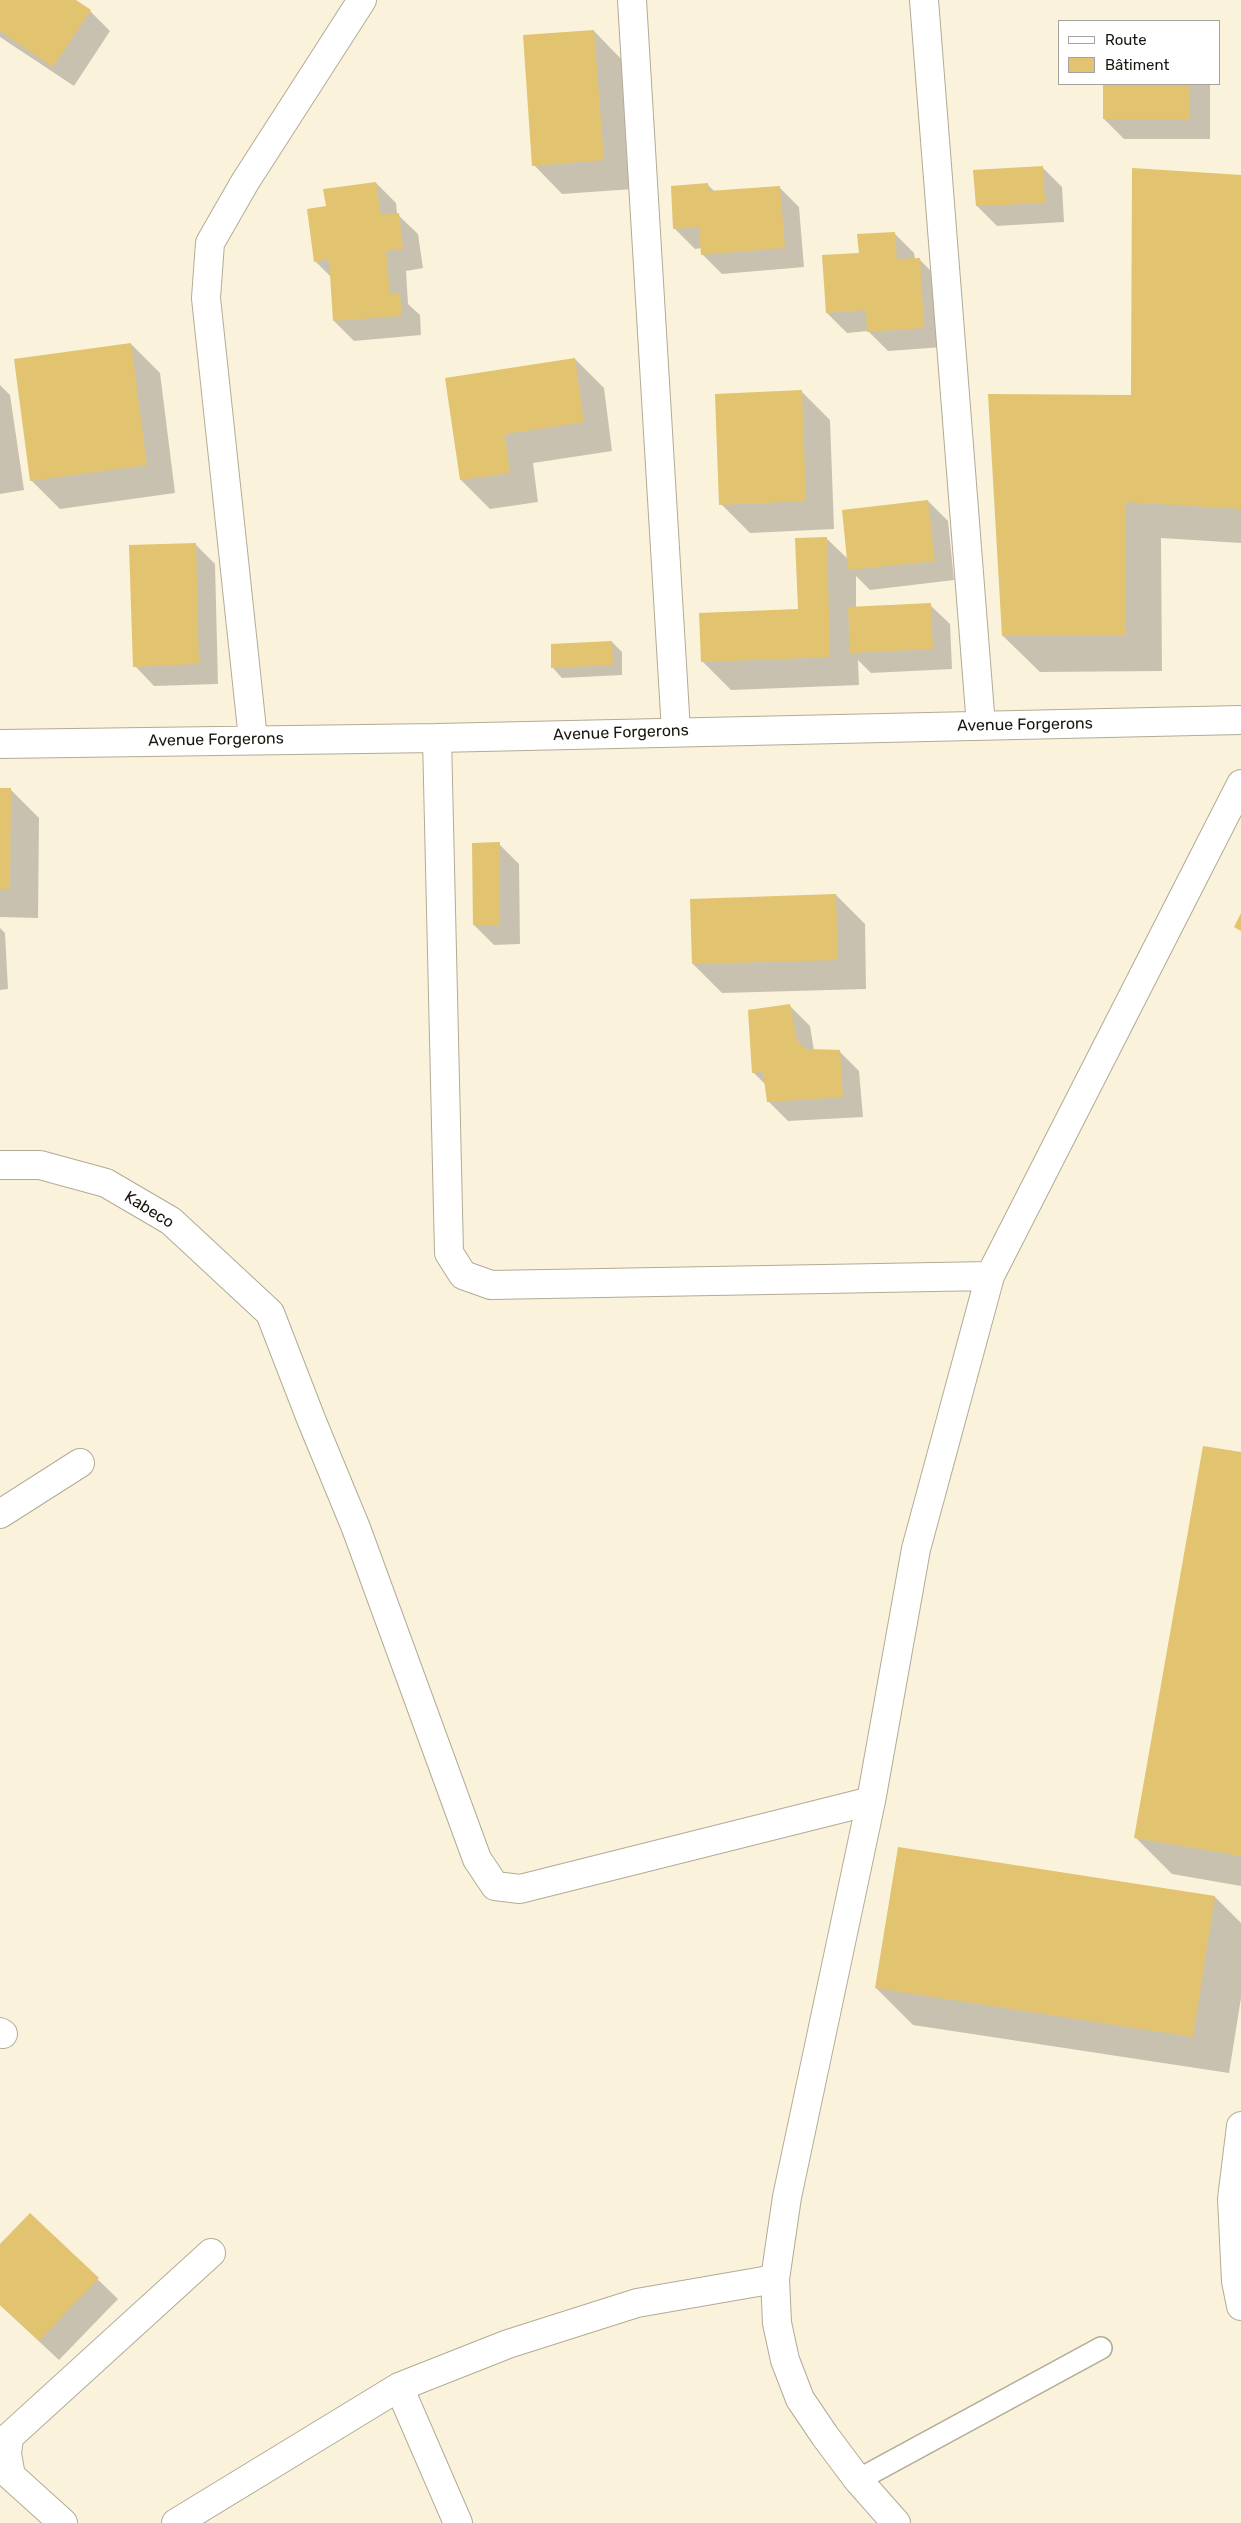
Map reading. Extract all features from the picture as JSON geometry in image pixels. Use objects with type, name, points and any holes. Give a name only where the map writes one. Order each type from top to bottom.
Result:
[{"type":"street","points":[[253,739],[206,298],[210,243],[245,182],[362,0]]},
{"type":"street","points":[[632,0],[676,731]]},
{"type":"street","points":[[924,0],[982,726]]},
{"type":"street","name":"Avenue Forgerons","points":[[0,744],[253,739],[437,738],[676,731],[1241,720]]},
{"type":"street","points":[[437,738],[449,1253],[463,1276],[491,1284],[990,1276]]},
{"type":"street","points":[[896,2523],[858,2480],[800,2399],[785,2360],[777,2323],[775,2279],[786,2197],[871,1801],[916,1549],[990,1276],[1241,784]]},
{"type":"street","name":"Kabeco","points":[[0,1165],[40,1165],[106,1184],[171,1222],[270,1313],[356,1528],[477,1859],[495,1886],[520,1889],[871,1801]]},
{"type":"street","points":[[0,1514],[80,1463]]},
{"type":"street","points":[[1241,2126],[1232,2199],[1236,2281],[1241,2306]]},
{"type":"street","points":[[62,2523],[10,2476],[7,2454],[9,2437],[211,2253]]},
{"type":"street","points":[[176,2523],[399,2387],[508,2344],[638,2303],[775,2279]]},
{"type":"street","points":[[399,2387],[458,2523]]},
{"type":"lane","points":[[858,2480],[1101,2348]]},
{"type":"building","points":[[0,0],[76,0],[91,10],[53,67],[0,31]]},
{"type":"building","points":[[594,30],[604,160],[532,166],[523,35]]},
{"type":"building","points":[[1103,85],[1190,85],[1190,119],[1103,119]]},
{"type":"building","points":[[1043,166],[1045,203],[976,206],[973,170]]},
{"type":"building","points":[[1132,168],[1241,175],[1241,509],[1125,502],[1126,635],[1002,636],[988,394],[1131,395]]},
{"type":"building","points":[[376,182],[381,215],[399,213],[403,249],[386,251],[390,294],[400,294],[402,316],[333,321],[329,259],[314,262],[307,209],[326,206],[323,189]]},
{"type":"building","points":[[708,183],[709,191],[780,186],[785,248],[701,255],[699,227],[673,229],[671,186]]},
{"type":"building","points":[[895,232],[897,259],[920,258],[924,328],[867,332],[866,310],[826,313],[822,255],[859,253],[857,234]]},
{"type":"building","points":[[131,343],[147,465],[30,481],[14,359]]},
{"type":"building","points":[[575,358],[584,422],[505,434],[510,473],[460,480],[445,378]]},
{"type":"building","points":[[802,390],[806,501],[719,505],[715,394]]},
{"type":"building","points":[[928,500],[935,561],[848,570],[842,510]]},
{"type":"building","points":[[827,537],[830,657],[701,662],[699,613],[798,609],[795,538]]},
{"type":"building","points":[[196,543],[199,664],[133,667],[129,545]]},
{"type":"building","points":[[931,603],[933,649],[850,653],[848,607]]},
{"type":"building","points":[[612,641],[613,665],[551,668],[551,644]]},
{"type":"building","points":[[0,788],[11,788],[10,889],[0,889]]},
{"type":"building","points":[[500,842],[500,925],[473,925],[472,843]]},
{"type":"building","points":[[836,894],[838,960],[692,964],[690,899]]},
{"type":"building","points":[[1241,913],[1241,931],[1234,927]]},
{"type":"building","points":[[790,1004],[797,1041],[806,1049],[840,1050],[843,1097],[767,1102],[763,1072],[752,1073],[748,1010]]},
{"type":"building","points":[[1203,1446],[1241,1452],[1241,1856],[1134,1838]]},
{"type":"building","points":[[898,1847],[1215,1896],[1193,2037],[875,1988]]},
{"type":"building","points":[[30,2213],[99,2278],[39,2341],[0,2305],[0,2244]]}]
